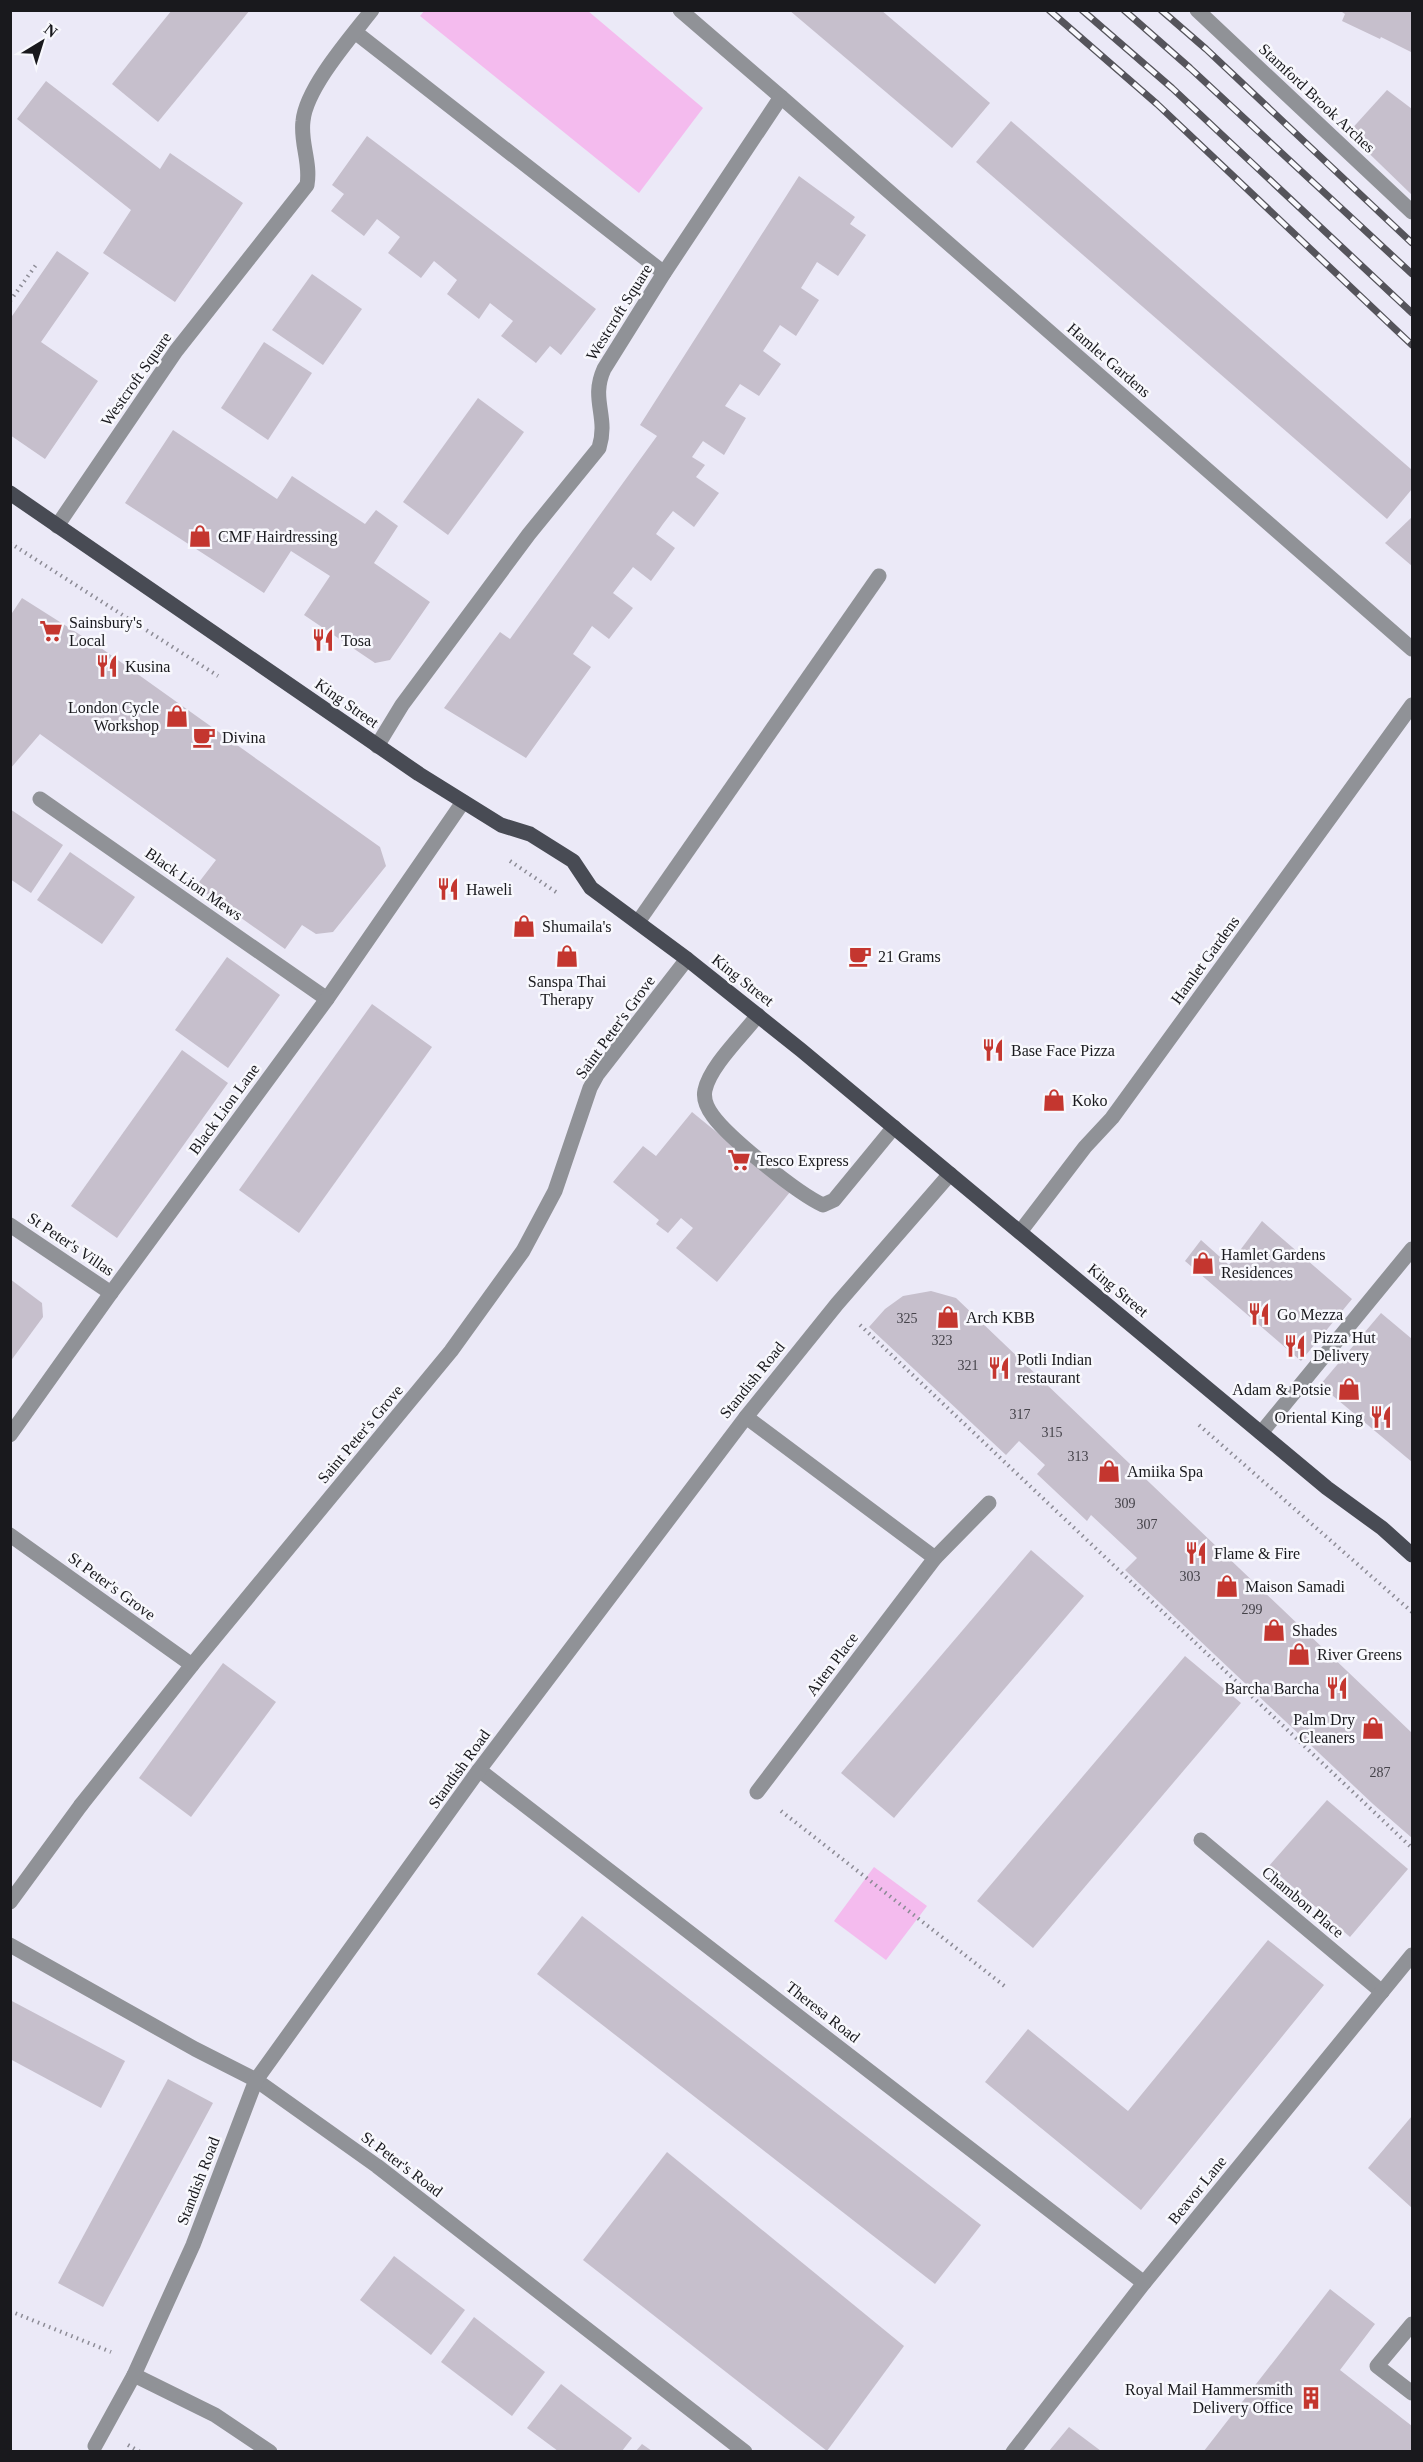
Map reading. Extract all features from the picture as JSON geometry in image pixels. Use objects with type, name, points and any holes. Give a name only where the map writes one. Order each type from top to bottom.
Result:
[{"type":"main road","name":"King Street","points":[[10,494],[463,802],[501,825],[530,834],[573,861],[591,888],[687,959],[758,1016],[1261,1433],[1413,1555]]},
{"type":"street","name":"Westcroft Square","points":[[57,526],[176,351],[307,185],[310,170],[303,120],[313,91],[372,10]]},
{"type":"street","points":[[680,10],[781,97]]},
{"type":"street","name":"Stamford Brook Arches","points":[[1197,10],[1413,212]]},
{"type":"street","points":[[355,32],[664,273]]},
{"type":"street","name":"Westcroft Square","points":[[378,746],[402,705],[522,543],[599,448],[603,435],[603,421],[597,398],[597,383],[664,273],[781,97]]},
{"type":"street","name":"Hamlet Gardens","points":[[781,97],[1413,650]]},
{"type":"street","points":[[638,922],[879,576]]},
{"type":"street","name":"Hamlet Gardens","points":[[1020,1232],[1085,1147],[1112,1118],[1413,705]]},
{"type":"street","name":"Black Lion Mews","points":[[40,799],[327,999]]},
{"type":"street","name":"Black Lion Lane","points":[[10,1435],[111,1293],[327,999],[463,802]]},
{"type":"street","name":"Saint Peter's Grove","points":[[10,1902],[81,1805],[192,1665],[451,1351],[523,1251],[555,1191],[590,1088],[597,1075],[687,959]]},
{"type":"street","points":[[758,1016],[708,1079],[705,1093],[706,1105],[714,1118],[756,1156],[808,1198],[823,1205],[834,1200],[894,1127]]},
{"type":"street","name":"Standish Road","points":[[95,2446],[136,2369],[192,2245],[256,2080],[479,1770],[746,1417],[837,1304],[950,1174]]},
{"type":"street","name":"St Peter's Villas","points":[[10,1225],[111,1293]]},
{"type":"street","points":[[1261,1433],[1413,1249]]},
{"type":"street","points":[[746,1417],[935,1558]]},
{"type":"street","name":"Aiten Place","points":[[756,1792],[935,1558],[988,1503]]},
{"type":"street","name":"St Peter's Grove","points":[[10,1535],[192,1665]]},
{"type":"street","name":"Theresa Road","points":[[479,1770],[1144,2283]]},
{"type":"street","name":"Chambon Place","points":[[1201,1840],[1383,1992]]},
{"type":"street","name":"St Peter's Road","points":[[10,1945],[195,2049],[256,2080],[377,2166],[745,2451]]},
{"type":"street","name":"Beavor Lane","points":[[1013,2451],[1144,2283],[1413,1955]]},
{"type":"street","points":[[1413,2324],[1377,2367],[1413,2393]]},
{"type":"street","points":[[136,2369],[215,2415],[270,2451]]},
{"type":"path","points":[[10,301],[36,265]]},
{"type":"path","points":[[10,543],[35,559]]},
{"type":"path","points":[[505,858],[532,877]]},
{"type":"path","points":[[837,1304],[1413,1848]]},
{"type":"path","points":[[1320,1533],[1413,1612]]},
{"type":"path","points":[[756,1792],[1007,1988]]},
{"type":"path","points":[[10,2312],[136,2369]]},
{"type":"path","points":[[10,2450],[15,2451]]},
{"type":"shaded area","points":[[425,10],[588,11],[703,108],[639,193],[420,16]]},
{"type":"shaded area","points":[[874,1867],[927,1906],[886,1960],[834,1921]]},
{"type":"building","points":[[172,10],[250,10],[158,122],[112,84]]},
{"type":"building","points":[[789,10],[881,10],[990,103],[952,148]]},
{"type":"building","points":[[1339,10],[1412,10],[1411,52],[1342,21],[1345,14]]},
{"type":"building","points":[[46,81],[160,169],[170,153],[243,203],[175,302],[103,253],[131,210],[17,119]]},
{"type":"building","points":[[1387,90],[1412,109],[1412,195],[1348,133]]},
{"type":"building","points":[[1011,121],[1412,470],[1412,489],[1387,519],[976,162]]},
{"type":"building","points":[[367,136],[596,309],[561,355],[550,346],[536,363],[501,336],[513,321],[490,303],[479,319],[447,294],[457,280],[434,261],[421,278],[388,253],[400,237],[377,219],[364,236],[331,211],[344,194],[332,185]]},
{"type":"building","points":[[799,176],[855,217],[850,224],[866,235],[838,276],[817,262],[801,288],[819,300],[796,336],[780,325],[763,351],[781,364],[759,396],[740,384],[725,406],[746,418],[724,455],[703,441],[692,457],[705,465],[696,477],[719,493],[694,527],[673,511],[663,524],[656,534],[675,548],[651,581],[633,567],[613,593],[633,608],[609,639],[592,626],[573,654],[591,667],[526,758],[444,708],[500,632],[510,639],[657,436],[640,425]]},
{"type":"building","points":[[57,251],[89,273],[41,342],[98,381],[45,459],[10,435],[10,319]]},
{"type":"building","points":[[312,274],[362,309],[323,365],[272,330]]},
{"type":"building","points":[[264,342],[312,373],[268,440],[221,408]]},
{"type":"building","points":[[478,398],[524,432],[448,535],[403,502]]},
{"type":"building","points":[[173,430],[277,499],[292,476],[365,524],[376,510],[398,526],[374,563],[430,602],[390,660],[375,663],[304,615],[330,576],[291,551],[264,593],[125,503]]},
{"type":"building","points":[[1412,517],[1412,566],[1385,543]]},
{"type":"building","points":[[22,598],[101,648],[380,847],[386,866],[333,932],[316,934],[302,925],[285,949],[196,886],[216,860],[40,734],[10,769],[10,616]]},
{"type":"building","points":[[10,809],[63,845],[31,893],[10,879]]},
{"type":"building","points":[[70,852],[135,897],[102,944],[37,900]]},
{"type":"building","points":[[227,957],[280,995],[228,1068],[175,1030]]},
{"type":"building","points":[[372,1004],[432,1047],[299,1233],[239,1190]]},
{"type":"building","points":[[182,1050],[228,1083],[117,1238],[71,1206]]},
{"type":"building","points":[[692,1112],[790,1192],[717,1282],[676,1248],[693,1228],[681,1218],[668,1233],[656,1224],[659,1220],[613,1182],[643,1146],[656,1156]]},
{"type":"building","points":[[1262,1221],[1352,1299],[1301,1361],[1185,1261],[1201,1240],[1229,1265]]},
{"type":"building","points":[[10,1279],[42,1303],[43,1317],[10,1362]]},
{"type":"building","points":[[931,1291],[956,1298],[1412,1733],[1412,1838],[1125,1570],[1137,1558],[1091,1515],[1087,1521],[1037,1474],[1045,1465],[1019,1441],[1006,1455],[869,1327],[885,1309],[903,1296]]},
{"type":"building","points":[[1381,1313],[1412,1339],[1412,1462],[1320,1385]]},
{"type":"building","points":[[1031,1550],[1084,1596],[894,1818],[841,1773]]},
{"type":"building","points":[[1185,1656],[1241,1703],[1033,1948],[977,1901]]},
{"type":"building","points":[[223,1663],[276,1702],[191,1817],[139,1778]]},
{"type":"building","points":[[1327,1800],[1408,1869],[1350,1937],[1269,1866]]},
{"type":"building","points":[[582,1916],[981,2225],[935,2284],[537,1974]]},
{"type":"building","points":[[1268,1940],[1324,1985],[1141,2210],[985,2082],[1028,2029],[1128,2111]]},
{"type":"building","points":[[10,2000],[125,2061],[101,2108],[10,2059]]},
{"type":"building","points":[[168,2079],[213,2103],[103,2307],[58,2283]]},
{"type":"building","points":[[1412,2116],[1412,2208],[1368,2168]]},
{"type":"building","points":[[667,2152],[904,2346],[827,2451],[583,2260]]},
{"type":"building","points":[[394,2256],[465,2310],[431,2355],[360,2300]]},
{"type":"building","name":"Royal Mail Hammersmith Delivery Office","points":[[1330,2289],[1375,2324],[1340,2370],[1412,2426],[1412,2451],[1204,2451]]},
{"type":"building","points":[[474,2317],[545,2372],[512,2416],[441,2362]]},
{"type":"building","points":[[561,2384],[632,2438],[622,2451],[558,2451],[527,2428]]},
{"type":"building","points":[[1069,2427],[1101,2451],[1049,2451]]},
{"type":"building","points":[[642,2444],[652,2451],[636,2451]]},
{"type":"railway","points":[[1049,10],[1157,104],[1412,345]]},
{"type":"railway","points":[[1082,10],[1172,88],[1412,313]]},
{"type":"railway","points":[[1124,10],[1190,68],[1412,274]]},
{"type":"railway","points":[[1161,10],[1206,49],[1412,243]]},
{"type":"place","name":"CMF Hairdressing","points":[[200,536]]},
{"type":"place","name":"Sainsbury's Local","points":[[51,631]]},
{"type":"place","name":"Tosa","points":[[323,640]]},
{"type":"place","name":"Kusina","points":[[107,666]]},
{"type":"place","name":"London Cycle Workshop","points":[[177,716]]},
{"type":"place","name":"Divina","points":[[204,737]]},
{"type":"place","name":"Haweli","points":[[448,889]]},
{"type":"place","name":"Shumaila's","points":[[524,926]]},
{"type":"place","name":"Sanspa Thai Therapy","points":[[567,956]]},
{"type":"place","name":"21 Grams","points":[[860,956]]},
{"type":"place","name":"Base Face Pizza","points":[[993,1050]]},
{"type":"place","name":"Koko","points":[[1054,1100]]},
{"type":"place","name":"Tesco Express","points":[[739,1160]]},
{"type":"place","name":"Hamlet Gardens Residences","points":[[1203,1263]]},
{"type":"place","name":"Go Mezza","points":[[1259,1314]]},
{"type":"place","name":"Arch KBB","points":[[948,1317]]},
{"type":"place","name":"Pizza Hut Delivery","points":[[1295,1346]]},
{"type":"place","name":"Potli Indian restaurant","points":[[999,1368]]},
{"type":"place","name":"Adam & Potsie","points":[[1349,1389]]},
{"type":"place","name":"Oriental King","points":[[1381,1417]]},
{"type":"place","name":"Amiika Spa","points":[[1109,1471]]},
{"type":"place","name":"Flame & Fire","points":[[1196,1553]]},
{"type":"place","name":"Maison Samadi","points":[[1227,1586]]},
{"type":"place","name":"Shades","points":[[1274,1630]]},
{"type":"place","name":"River Greens","points":[[1299,1654]]},
{"type":"place","name":"Barcha Barcha","points":[[1337,1688]]},
{"type":"place","name":"Palm Dry Cleaners","points":[[1373,1728]]},
{"type":"place","name":"Royal Mail Hammersmith Delivery Office","points":[[1311,2398]]}]
